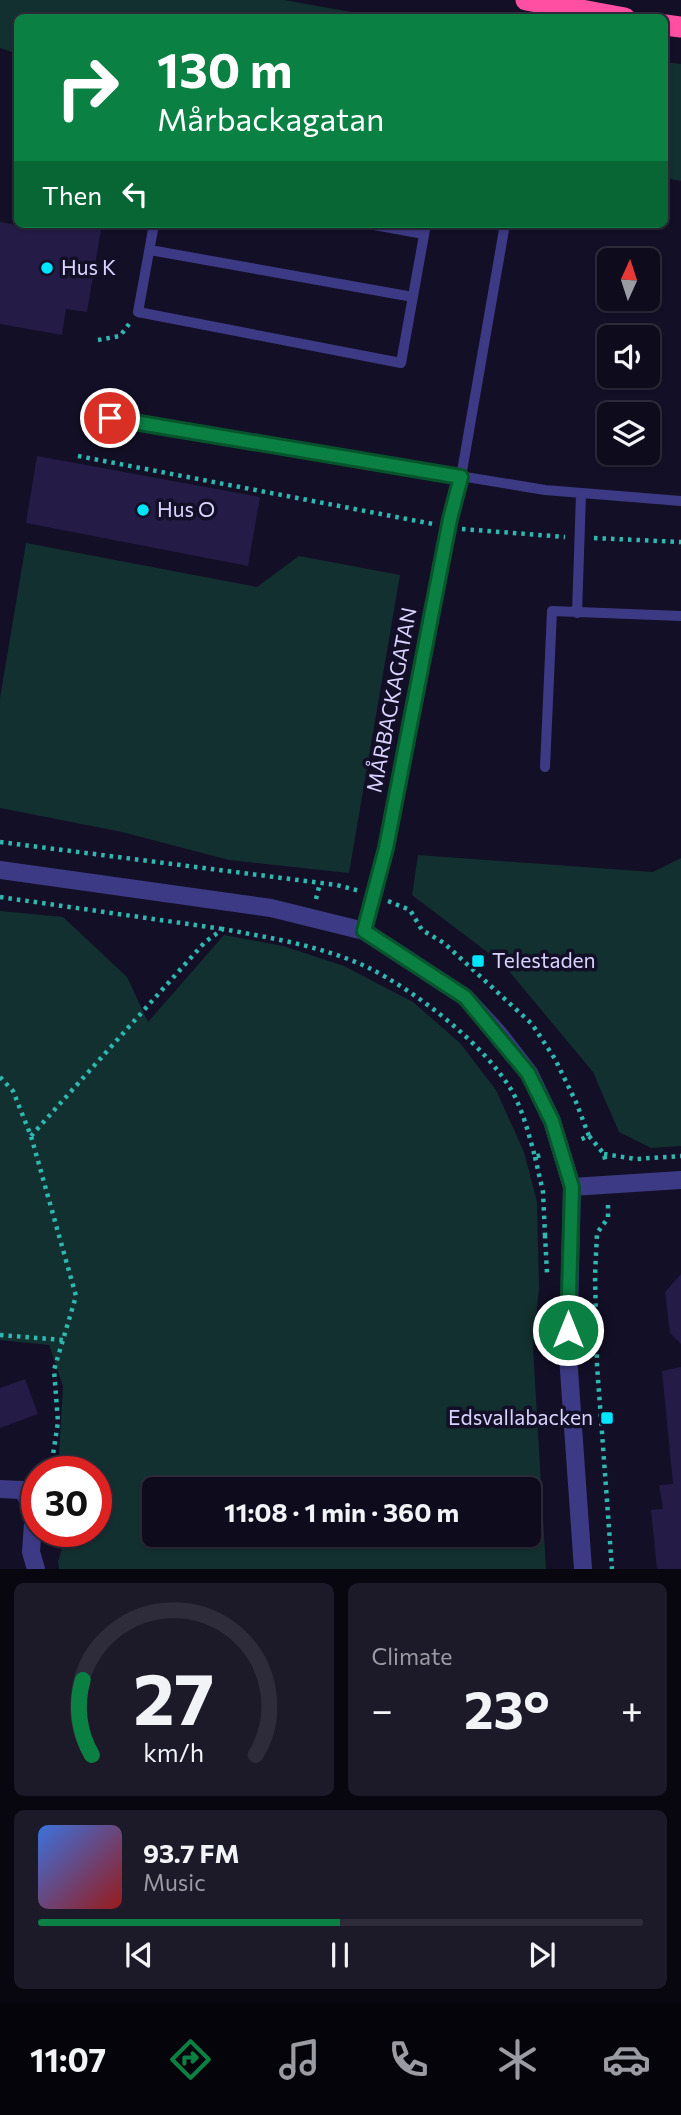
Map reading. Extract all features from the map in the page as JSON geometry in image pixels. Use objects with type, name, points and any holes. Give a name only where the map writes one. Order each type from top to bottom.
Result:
[{"type":"highway","points":[[526,0],[603,14]]},
{"type":"street","points":[[0,870],[271,908],[364,931],[465,997],[489,1024],[528,1073],[552,1121],[572,1187],[568,1356],[583,1569]]},
{"type":"street","points":[[572,1187],[681,1180]]},
{"type":"street","points":[[0,1489],[22,1490],[34,1509],[31,1552],[36,1569]]},
{"type":"lane","points":[[153,228],[138,312],[401,363],[425,229]]},
{"type":"lane","name":"MÅRBACKAGATAN","points":[[364,931],[386,848],[448,527],[461,477],[504,228]]},
{"type":"lane","points":[[150,250],[413,297]]},
{"type":"lane","points":[[85,414],[461,477],[581,494],[681,501]]},
{"type":"lane","points":[[576,613],[581,494]]},
{"type":"lane","points":[[545,767],[552,611],[681,616]]},
{"type":"path","points":[[98,340],[120,336],[138,312]]},
{"type":"path","points":[[78,456],[471,531],[681,542]]},
{"type":"path","points":[[0,842],[337,885],[374,894],[410,911],[422,930],[444,943],[531,1024],[555,1059],[589,1136],[604,1154],[608,1184],[608,1218],[597,1233],[595,1276],[597,1365],[612,1569]]},
{"type":"path","points":[[0,897],[223,929],[299,944],[367,967],[412,995],[474,1045],[512,1091],[535,1157],[589,1136]]},
{"type":"path","points":[[31,1136],[205,942],[223,929]]},
{"type":"path","points":[[0,1077],[13,1091],[31,1136],[76,1296],[54,1370],[58,1422],[53,1456]]},
{"type":"path","points":[[604,1154],[636,1159],[681,1156]]},
{"type":"path","points":[[0,1335],[63,1340]]},
{"type":"green space","points":[[0,0],[284,0],[362,14],[14,14],[14,53],[0,48]]},
{"type":"green space","points":[[668,62],[681,64],[681,181],[668,179]]},
{"type":"green space","points":[[26,543],[257,587],[299,556],[400,575],[349,873],[229,860],[122,832],[0,808],[0,698]]},
{"type":"green space","points":[[418,855],[653,872],[681,858],[681,1146],[651,1148],[619,1132],[593,1072],[503,964],[412,895]]},
{"type":"green space","points":[[0,911],[63,917],[127,977],[148,1022],[224,935],[283,946],[344,966],[413,1002],[460,1043],[496,1090],[524,1152],[537,1202],[539,1289],[533,1347],[541,1477],[142,1477],[142,1547],[541,1547],[541,1484],[546,1569],[59,1569],[62,1547],[112,1547],[112,1456],[59,1456],[63,1386],[49,1345],[0,1340]]},
{"type":"building","name":"Hus K","points":[[0,222],[14,224],[14,228],[101,228],[87,312],[66,309],[62,335],[0,324]]},
{"type":"building","name":"Hus O","points":[[37,456],[260,497],[248,566],[26,523]]},
{"type":"building","points":[[681,1274],[681,1344],[670,1333],[665,1292]]},
{"type":"building","points":[[681,1367],[681,1569],[657,1569],[651,1510],[663,1509],[659,1485],[673,1484],[662,1371]]},
{"type":"building","points":[[25,1379],[38,1414],[0,1428],[0,1388]]},
{"type":"place","name":"Hus K","points":[[47,268]]},
{"type":"place","name":"Hus O","points":[[143,510]]},
{"type":"place","name":"Telestaden","points":[[478,961]]},
{"type":"place","name":"Edsvallabacken","points":[[607,1418]]},
{"type":"route","points":[[110,418],[461,477],[450,519],[386,848],[364,931],[465,997],[498,1033],[528,1073],[552,1121],[572,1187],[568,1330]]}]
